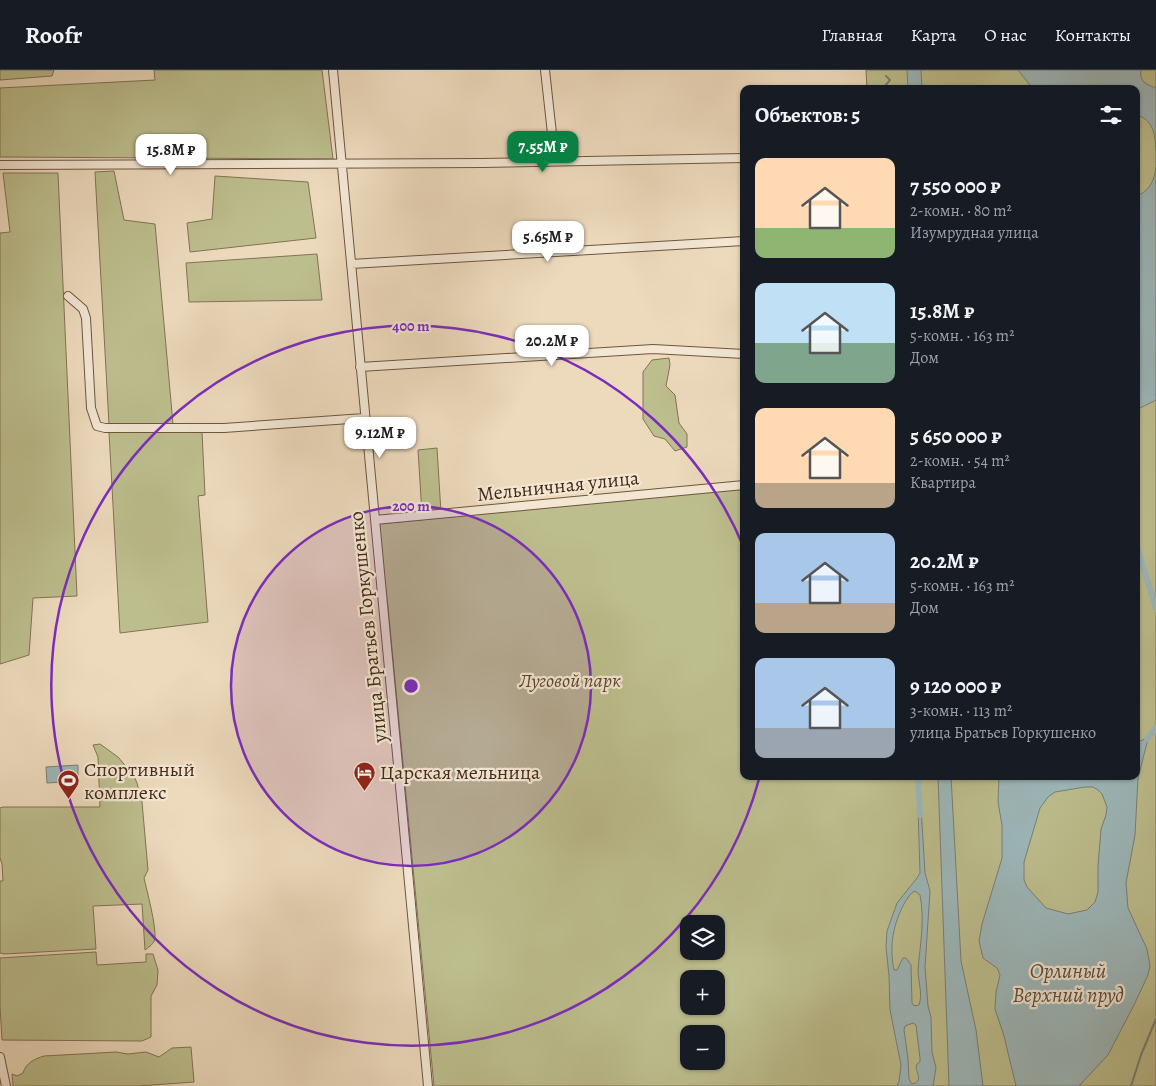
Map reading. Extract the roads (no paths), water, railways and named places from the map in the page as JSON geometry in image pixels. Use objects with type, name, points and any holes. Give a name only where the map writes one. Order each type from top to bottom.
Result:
[{"type":"street","name":"улица Братьев Горкушенко","points":[[333,70],[364,418],[428,1086]]},
{"type":"street","points":[[545,70],[555,162]]},
{"type":"street","points":[[0,165],[555,162],[740,158]]},
{"type":"street","points":[[351,264],[740,241]]},
{"type":"street","points":[[68,296],[83,309],[86,318],[91,408],[97,426],[105,428],[224,428],[364,418]]},
{"type":"street","points":[[360,367],[653,349],[740,354]]},
{"type":"street","name":"Мельничная улица","points":[[374,520],[740,485]]},
{"type":"street","points":[[0,1058],[6,1086]]},
{"type":"water","points":[[907,70],[921,70],[922,85],[908,85]]},
{"type":"water","points":[[1018,70],[1141,70],[1142,80],[1156,88],[1156,149],[1152,128],[1146,120],[1140,116],[1140,85],[1030,85]]},
{"type":"water","points":[[1156,167],[1156,400],[1140,408],[1140,194],[1148,188]]},
{"type":"water","name":"Орлиный Верхний пруд","points":[[1148,739],[1140,770],[1140,741]]},
{"type":"water","points":[[78,765],[78,781],[47,783],[46,767]]},
{"type":"water","points":[[938,780],[951,780],[961,961],[976,1030],[983,1086],[949,1086]]},
{"type":"water","name":"Орлиный Верхний пруд","points":[[999,780],[1138,780],[1135,835],[1126,883],[1128,908],[1147,949],[1150,966],[1148,975],[1134,1005],[1108,1055],[1079,1086],[1016,1086],[1004,1036],[995,1009],[1000,975],[997,968],[983,958],[979,941],[982,924],[1002,858],[1002,825],[998,802]],"holes":[[[1085,787],[1093,787],[1102,794],[1107,807],[1101,829],[1098,892],[1095,902],[1087,910],[1068,914],[1046,908],[1027,887],[1024,880],[1024,862],[1040,808],[1048,797],[1055,792]]]},
{"type":"water","points":[[921,807],[925,873],[930,891],[925,967],[928,1006],[931,1017],[932,1052],[936,1068],[933,1086],[897,1086],[901,1065],[890,1010],[886,947],[887,931],[897,903],[920,873],[918,808]],"holes":[[[915,891],[920,895],[922,923],[918,970],[921,996],[919,1005],[914,1006],[912,1003],[911,965],[906,958],[903,958],[897,970],[894,970],[892,944],[895,927],[905,902],[910,894]],[[913,1023],[916,1025],[920,1062],[916,1068],[918,1080],[912,1084],[909,1079],[904,1030],[905,1026]]]},
{"type":"waterway","points":[[886,76],[890,80],[886,85]]},
{"type":"waterway","points":[[1140,556],[1156,609]]},
{"type":"waterway","points":[[1147,739],[1156,728]]},
{"type":"waterway","points":[[918,780],[920,815]]},
{"type":"waterway","points":[[1131,1086],[1156,1019]]},
{"type":"place","name":"Царская мельница","points":[[364,791]]},
{"type":"place","name":"Спортивный комплекс","points":[[68,800]]},
{"type":"park label","name":"Луговой парк","points":[[570,680]]}]
